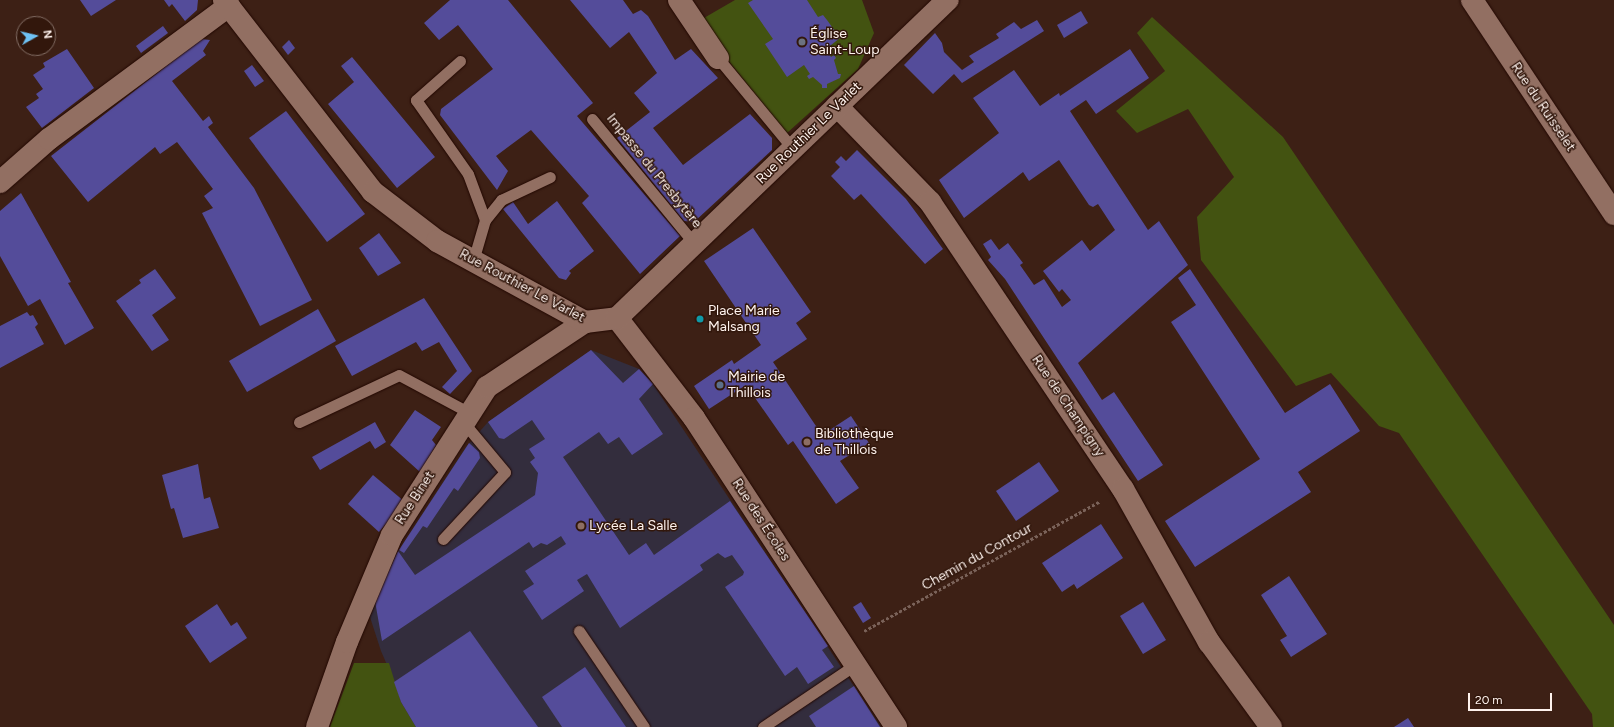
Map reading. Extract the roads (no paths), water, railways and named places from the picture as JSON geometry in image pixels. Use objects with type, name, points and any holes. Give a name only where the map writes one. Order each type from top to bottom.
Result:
[{"type":"street","points":[[679,0],[718,58]]},
{"type":"street","name":"Rue Routhier Le Varlet","points":[[227,3],[373,192],[437,241],[585,322],[617,318],[948,0]]},
{"type":"street","name":"Rue du Ruisselet","points":[[1472,0],[1614,214]]},
{"type":"street","points":[[0,182],[50,139],[227,3]]},
{"type":"street","name":"Rue de Champigny","points":[[837,106],[930,202],[1123,489],[1209,642],[1271,727]]},
{"type":"street","name":"Rue des Écoles","points":[[617,318],[694,418],[896,727]]},
{"type":"street","name":"Rue Binet","points":[[316,727],[347,642],[392,535],[487,387],[585,322]]},
{"type":"lane","points":[[718,58],[793,149]]},
{"type":"lane","points":[[460,61],[416,100],[468,174],[485,220]]},
{"type":"lane","name":"Impasse du Presbytère","points":[[592,119],[694,243]]},
{"type":"lane","points":[[473,261],[485,220],[501,200],[550,177]]},
{"type":"lane","points":[[299,422],[399,375],[467,418],[505,472],[443,540]]},
{"type":"lane","points":[[579,632],[644,727]]},
{"type":"lane","points":[[763,727],[855,665]]},
{"type":"place","name":"Église Saint-Loup","points":[[802,42]]},
{"type":"place","name":"Place Marie Malsang","points":[[700,319]]},
{"type":"place","name":"Mairie de Thillois","points":[[720,385]]},
{"type":"place","name":"Bibliothèque de Thillois","points":[[807,442]]},
{"type":"place","name":"Lycée La Salle","points":[[581,526]]}]
